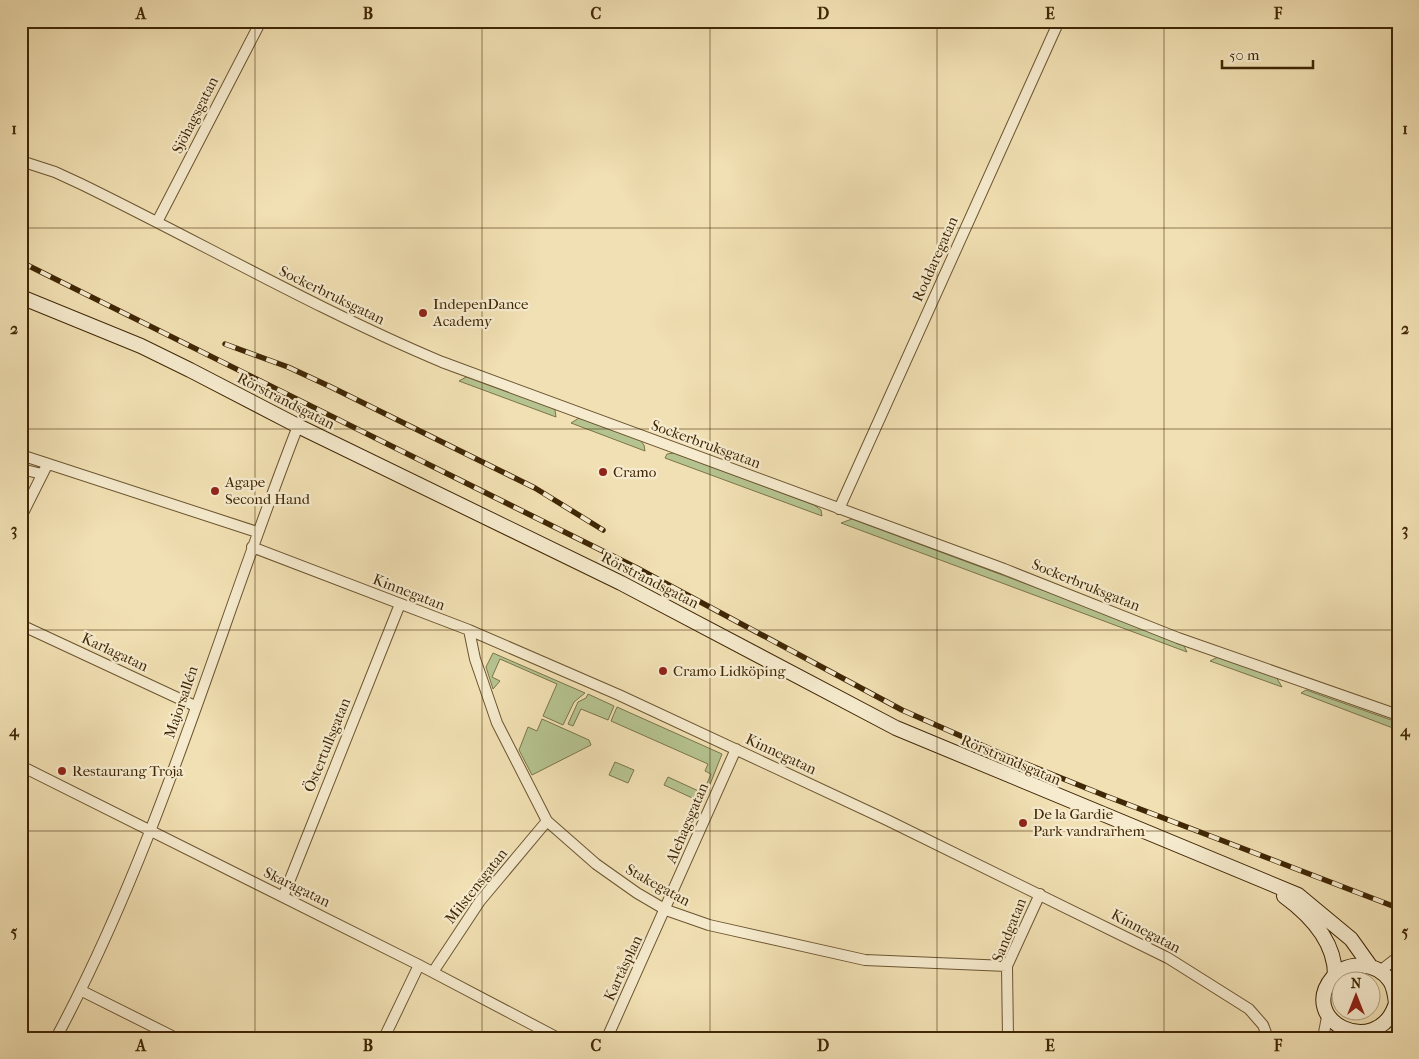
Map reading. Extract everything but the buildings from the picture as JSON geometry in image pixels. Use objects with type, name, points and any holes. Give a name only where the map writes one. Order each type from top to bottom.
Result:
[{"type":"main road","name":"Rörstrandsgatan","points":[[21,297],[141,346],[298,426],[621,583],[896,728],[1267,884],[1298,895],[1351,939],[1375,969],[1396,986],[1397,1012],[1386,1025],[1363,1037],[1345,1034],[1334,1027],[1327,1017]]},
{"type":"main road","name":"Rörstrandsgatan","points":[[1267,884],[1294,903],[1328,942],[1335,959],[1335,972]]},
{"type":"main road","points":[[1340,972],[1358,965],[1375,969]]},
{"type":"main road","points":[[1327,1017],[1324,1006],[1324,994],[1332,979]]},
{"type":"street","name":"Sjöhagsgatan","points":[[157,222],[261,21]]},
{"type":"street","name":"Roddaregatan","points":[[839,509],[1059,21]]},
{"type":"street","name":"Sockerbruksgatan","points":[[21,161],[64,176],[284,288],[386,338],[442,362],[1004,569],[1178,638],[1398,715]]},
{"type":"street","name":"Majorsallén","points":[[56,1038],[82,991],[151,832],[257,532],[298,426]]},
{"type":"street","points":[[21,455],[44,469],[257,532]]},
{"type":"street","points":[[21,469],[44,469]]},
{"type":"street","points":[[21,517],[44,469]]},
{"type":"street","name":"Kinnegatan","points":[[252,547],[469,630],[736,749],[1040,894],[1168,958],[1238,1002],[1257,1017],[1268,1038]]},
{"type":"street","name":"Östertullsgatan","points":[[283,897],[400,604]]},
{"type":"street","name":"Karlagatan","points":[[21,625],[196,706]]},
{"type":"street","name":"Stakegatan","points":[[469,630],[475,659],[497,723],[547,821],[596,864],[637,893],[666,910],[709,925],[865,960],[1007,966]]},
{"type":"street","name":"Alehagsgatan","points":[[666,910],[736,749]]},
{"type":"street","name":"Skaragatan","points":[[21,766],[433,972],[558,1038]]},
{"type":"street","name":"Milstensgatan","points":[[433,972],[471,913],[547,821]]},
{"type":"street","name":"Sandgatan","points":[[1008,1038],[1007,966],[1040,894]]},
{"type":"street","name":"Kartåsplan","points":[[607,1038],[666,910]]},
{"type":"street","points":[[1375,969],[1398,957]]},
{"type":"street","points":[[384,1038],[419,965]]},
{"type":"street","points":[[82,991],[176,1038]]},
{"type":"street","points":[[1323,1038],[1327,1017]]},
{"type":"green space","points":[[468,376],[551,407],[555,410],[556,417],[459,381]]},
{"type":"green space","points":[[579,418],[640,440],[644,445],[645,451],[571,423]]},
{"type":"green space","points":[[674,453],[814,505],[821,510],[822,516],[665,458],[667,454]]},
{"type":"green space","points":[[852,519],[1182,642],[1187,652],[841,523]]},
{"type":"green space","points":[[493,653],[585,693],[574,702],[563,725],[543,716],[557,684],[500,659],[492,677],[500,681],[493,689],[486,667]]},
{"type":"green space","points":[[1220,656],[1276,677],[1282,687],[1210,661]]},
{"type":"green space","points":[[1306,690],[1397,722],[1398,730],[1301,693]]},
{"type":"green space","points":[[588,694],[614,706],[608,720],[581,709],[573,726],[568,724],[578,702],[586,698]]},
{"type":"green space","points":[[617,707],[722,754],[709,787],[706,786],[711,774],[705,771],[708,764],[611,721]]},
{"type":"green space","points":[[542,719],[589,740],[591,745],[532,775],[519,750],[528,727],[537,731]]},
{"type":"green space","points":[[615,762],[634,770],[628,783],[609,775]]},
{"type":"green space","points":[[668,777],[705,794],[701,802],[664,785]]},
{"type":"railway","points":[[21,262],[637,568],[902,710],[1004,755],[1106,796],[1398,908]]},
{"type":"railway","points":[[225,344],[288,367],[331,387],[535,488],[603,530]]},
{"type":"place","name":"IndepenDance Academy","points":[[423,313]]},
{"type":"place","name":"Cramo","points":[[603,472]]},
{"type":"place","name":"Agape Second Hand","points":[[215,491]]},
{"type":"place","name":"Cramo Lidköping","points":[[663,671]]},
{"type":"place","name":"Restaurang Troja","points":[[62,771]]},
{"type":"place","name":"De la Gardie Park vandrarhem","points":[[1023,823]]}]
